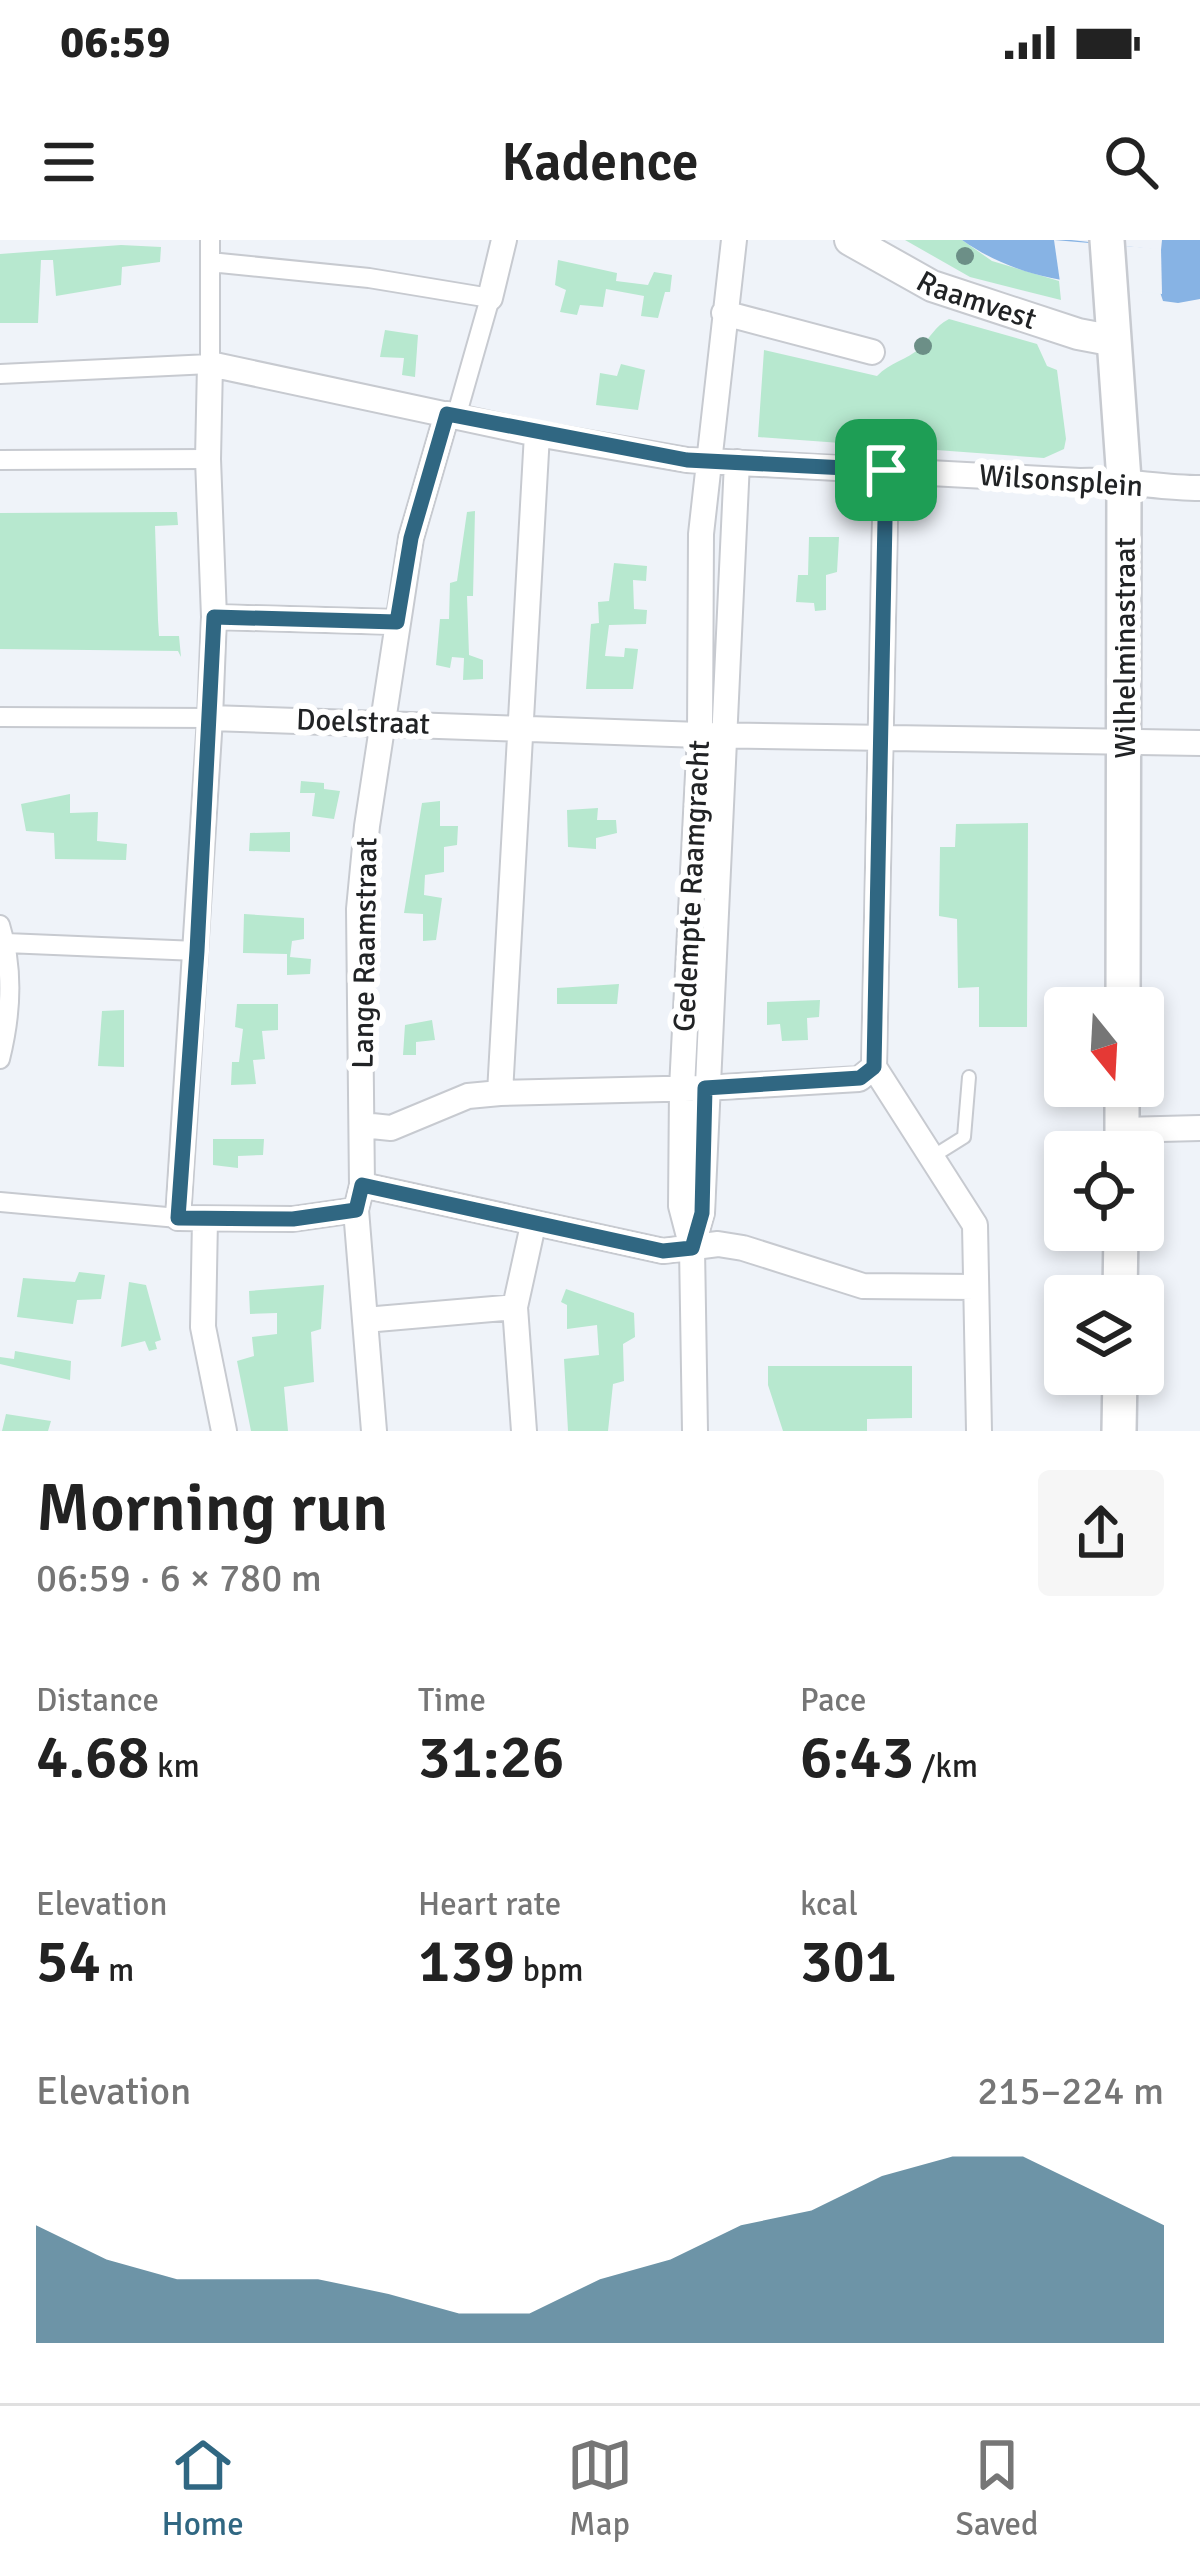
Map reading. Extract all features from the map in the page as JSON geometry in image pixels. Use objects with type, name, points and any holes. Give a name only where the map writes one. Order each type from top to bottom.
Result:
[{"type":"main road","name":"Wilhelminastraat","points":[[1106,241],[1124,480],[1123,987]]},
{"type":"main road","points":[[1119,1431],[1120,1395]]},
{"type":"street","points":[[178,1218],[214,617],[208,458],[210,240]]},
{"type":"street","points":[[452,416],[505,240]]},
{"type":"street","name":"Gedempte Raamgracht","points":[[713,734],[701,534],[734,240]]},
{"type":"street","name":"Raamvest","points":[[850,240],[932,286],[1078,334],[1115,340]]},
{"type":"street","points":[[210,262],[369,278],[490,298]]},
{"type":"street","points":[[724,313],[872,352]]},
{"type":"street","points":[[0,374],[210,364]]},
{"type":"street","name":"Wilsonsplein","points":[[210,364],[537,434],[707,460],[1124,480],[1164,488],[1200,488]]},
{"type":"street","name":"Lange Raamstraat","points":[[374,1431],[356,1210],[362,1185],[359,909],[411,538],[452,416]]},
{"type":"street","points":[[500,1093],[537,434]]},
{"type":"street","points":[[0,460],[208,458]]},
{"type":"street","name":"Gedempte Raamgracht","points":[[695,1431],[692,1248],[681,1206],[737,462]]},
{"type":"street","points":[[886,470],[874,1067],[975,1225],[979,1431]]},
{"type":"street","points":[[214,617],[397,622]]},
{"type":"street","name":"Doelstraat","points":[[0,717],[1200,742]]},
{"type":"street","points":[[0,1059],[10,999],[3,934],[197,951]]},
{"type":"street","points":[[362,1125],[391,1128],[468,1096],[860,1078],[874,1067]]},
{"type":"street","points":[[1164,1135],[1200,1129]]},
{"type":"street","points":[[362,1185],[663,1251],[718,1244],[743,1248],[863,1286],[975,1287]]},
{"type":"street","points":[[5,1203],[205,1220],[293,1219],[356,1210]]},
{"type":"street","points":[[205,1220],[203,1327],[224,1431]]},
{"type":"street","points":[[524,1431],[515,1306],[532,1225]]},
{"type":"street","points":[[365,1320],[515,1306]]},
{"type":"lane","points":[[932,1156],[964,1137],[969,1077]]},
{"type":"green space","points":[[905,240],[962,240],[992,261],[1059,281],[1061,300],[970,277]]},
{"type":"green space","points":[[121,245],[161,247],[160,262],[122,267],[121,285],[56,296],[53,260],[41,260],[38,323],[0,323],[0,254]]},
{"type":"green space","points":[[558,260],[617,273],[616,281],[648,285],[654,272],[672,275],[670,292],[665,292],[658,318],[641,316],[644,296],[606,289],[603,307],[580,305],[577,315],[560,312],[566,290],[555,285]]},
{"type":"green space","points":[[949,319],[1037,344],[1047,366],[1057,370],[1064,449],[1044,458],[758,437],[764,350],[877,376],[915,352]]},
{"type":"green space","points":[[385,330],[418,335],[415,377],[402,375],[404,358],[380,357]]},
{"type":"green space","points":[[621,364],[645,370],[638,410],[596,405],[600,373],[617,376]]},
{"type":"green space","points":[[475,511],[473,596],[467,596],[469,655],[483,660],[483,679],[463,680],[464,658],[452,657],[450,668],[436,665],[440,619],[449,619],[450,583],[457,581],[467,512]]},
{"type":"green space","points":[[177,512],[178,525],[155,526],[159,636],[179,636],[181,657],[178,651],[0,649],[0,513]]},
{"type":"green space","points":[[809,537],[839,537],[837,572],[826,575],[826,610],[815,611],[814,603],[796,602],[798,575],[808,575]]},
{"type":"green space","points":[[614,563],[647,566],[646,581],[633,580],[634,609],[647,610],[646,624],[609,625],[605,656],[624,657],[625,648],[638,649],[633,689],[586,689],[591,624],[599,623],[598,602],[609,601]]},
{"type":"green space","points":[[301,781],[324,783],[324,789],[340,791],[334,819],[312,816],[315,793],[300,793]]},
{"type":"green space","points":[[70,794],[70,813],[98,812],[97,841],[127,844],[126,860],[55,859],[54,833],[26,831],[21,804]]},
{"type":"green space","points":[[440,801],[440,826],[458,826],[457,845],[444,847],[444,872],[425,875],[424,895],[442,898],[436,940],[423,941],[423,914],[404,913],[422,803]]},
{"type":"green space","points":[[598,808],[597,820],[616,820],[617,833],[596,838],[596,849],[568,847],[567,810]]},
{"type":"green space","points":[[1028,823],[1027,1027],[979,1027],[979,987],[958,988],[957,919],[939,916],[940,847],[955,847],[956,824]]},
{"type":"green space","points":[[290,832],[290,852],[249,851],[250,833]]},
{"type":"green space","points":[[244,914],[304,918],[304,939],[292,941],[290,957],[311,959],[310,974],[287,975],[287,954],[243,953]]},
{"type":"green space","points":[[619,984],[617,1004],[557,1004],[557,988]]},
{"type":"green space","points":[[820,1000],[819,1017],[807,1018],[808,1040],[782,1041],[780,1024],[767,1025],[767,1002]]},
{"type":"green space","points":[[237,1004],[278,1004],[278,1030],[262,1031],[265,1059],[253,1060],[256,1084],[231,1085],[232,1062],[239,1062],[243,1029],[235,1027]]},
{"type":"green space","points":[[124,1010],[124,1067],[98,1066],[102,1011]]},
{"type":"green space","points":[[432,1020],[435,1040],[416,1042],[416,1055],[403,1055],[405,1025]]},
{"type":"green space","points":[[213,1139],[264,1139],[263,1155],[238,1156],[238,1168],[213,1165]]},
{"type":"green space","points":[[79,1272],[105,1275],[101,1299],[77,1300],[73,1324],[17,1317],[23,1278],[75,1282]]},
{"type":"green space","points":[[129,1282],[146,1285],[161,1340],[155,1342],[157,1349],[149,1351],[145,1341],[121,1347]]},
{"type":"green space","points":[[324,1285],[321,1329],[311,1332],[314,1382],[284,1387],[288,1431],[251,1431],[237,1361],[254,1356],[252,1337],[277,1334],[277,1313],[250,1314],[249,1291]]},
{"type":"green space","points":[[566,1289],[634,1313],[635,1337],[623,1344],[624,1381],[613,1384],[608,1431],[568,1431],[564,1359],[599,1355],[597,1325],[567,1329],[567,1305],[561,1302]]},
{"type":"green space","points":[[15,1351],[71,1361],[70,1380],[0,1364],[0,1357],[14,1359]]},
{"type":"green space","points":[[768,1366],[912,1366],[912,1418],[867,1419],[867,1431],[783,1431],[768,1385]]},
{"type":"green space","points":[[6,1414],[51,1421],[48,1431],[2,1431]]},
{"type":"water","points":[[962,240],[1071,240],[1161,250],[1162,240],[1200,240],[1200,299],[1163,301],[1160,292],[1032,273]]},
{"type":"pier","points":[[1054,240],[1161,249],[1162,294],[1060,282]]},
{"type":"route","points":[[447,414],[687,460],[886,470],[874,1067],[860,1078],[705,1088],[702,1213],[692,1248],[663,1251],[362,1185],[356,1210],[293,1219],[178,1218],[214,617],[397,622],[411,538],[447,414]]}]
